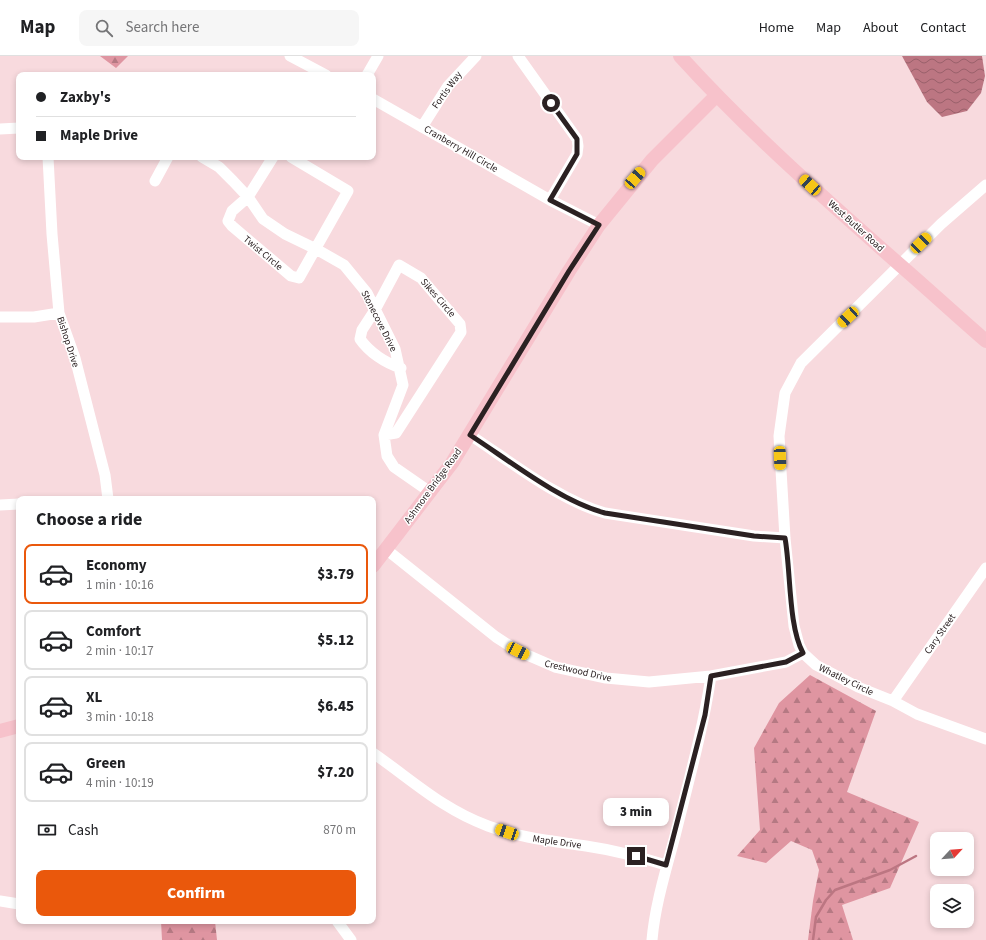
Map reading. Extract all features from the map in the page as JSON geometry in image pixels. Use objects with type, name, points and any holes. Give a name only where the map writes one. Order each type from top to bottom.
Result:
[{"type":"main road","name":"West Butler Road","points":[[680,56],[716,96],[857,228],[986,341]]},
{"type":"main road","name":"Ashmore Bridge Road","points":[[376,563],[452,463],[569,271],[599,225],[632,182],[716,96]]},
{"type":"main road","points":[[0,731],[16,727]]},
{"type":"street","points":[[290,56],[320,72]]},
{"type":"street","points":[[369,72],[378,56]]},
{"type":"street","name":"Fortis Way","points":[[422,127],[448,86],[476,56]]},
{"type":"street","points":[[518,56],[577,139],[577,154],[550,200]]},
{"type":"street","name":"Cranberry Hill Circle","points":[[376,101],[550,200],[599,225]]},
{"type":"street","points":[[0,129],[16,128]]},
{"type":"street","name":"Bishop Drive","points":[[48,160],[52,234],[59,312],[74,358],[105,475],[107,496]]},
{"type":"street","points":[[154,181],[166,160]]},
{"type":"street","name":"Stonecove Drive","points":[[207,160],[219,167],[248,197],[263,219],[285,234],[316,248],[344,265],[367,293],[395,349],[401,368],[403,385],[384,435],[387,456],[394,467],[430,492]]},
{"type":"street","points":[[248,197],[271,160]]},
{"type":"street","points":[[296,160],[348,190],[316,248]]},
{"type":"street","name":"Whatley Circle","points":[[986,185],[941,224],[899,264],[848,317],[806,356],[788,384],[782,405],[779,436],[785,538],[794,626],[799,645],[803,653],[816,665],[832,674],[893,701],[917,714],[986,739]]},
{"type":"street","name":"Twist Circle","points":[[248,197],[232,211],[228,220],[232,226],[291,276],[298,278],[316,248]]},
{"type":"street","name":"Sikes Circle","points":[[375,310],[399,265],[421,278],[460,324],[461,332],[396,433],[384,435]]},
{"type":"street","points":[[375,310],[362,330],[360,339],[366,347],[390,365],[401,368]]},
{"type":"street","points":[[0,318],[34,317],[59,312]]},
{"type":"street","points":[[470,435],[567,498],[593,510],[754,536],[785,538]]},
{"type":"street","points":[[0,505],[16,504]]},
{"type":"street","name":"Crestwood Drive","points":[[387,550],[496,637],[518,651],[540,662],[572,671],[630,681],[649,682],[711,676],[786,662],[803,653]]},
{"type":"street","name":"Cary Street","points":[[893,701],[986,568]]},
{"type":"street","points":[[652,940],[654,922],[666,865],[705,715],[711,676]]},
{"type":"street","name":"Maple Drive","points":[[376,755],[436,800],[487,826],[527,838],[607,850],[666,865]]},
{"type":"street","points":[[0,901],[16,904]]},
{"type":"street","points":[[339,924],[351,940]]},
{"type":"green space","points":[[100,56],[128,56],[116,68]]},
{"type":"green space","points":[[810,675],[876,711],[847,792],[919,822],[890,888],[842,905],[853,940],[808,940],[819,870],[812,850],[791,841],[766,863],[737,856],[760,830],[754,748],[779,703]]},
{"type":"green space","points":[[161,924],[215,924],[217,940],[162,940]]},
{"type":"water","points":[[902,56],[982,56],[985,76],[981,93],[967,111],[942,117],[927,102]]},
{"type":"waterway","points":[[813,940],[816,917],[826,900],[835,890],[890,870],[916,856]]},
{"type":"route","points":[[551,103],[577,139],[578,146],[577,154],[550,200],[599,225],[569,271],[470,435],[567,498],[593,510],[754,536],[785,538],[788,553],[794,626],[799,645],[803,653],[786,662],[711,676],[705,715],[666,865],[636,856]]}]
